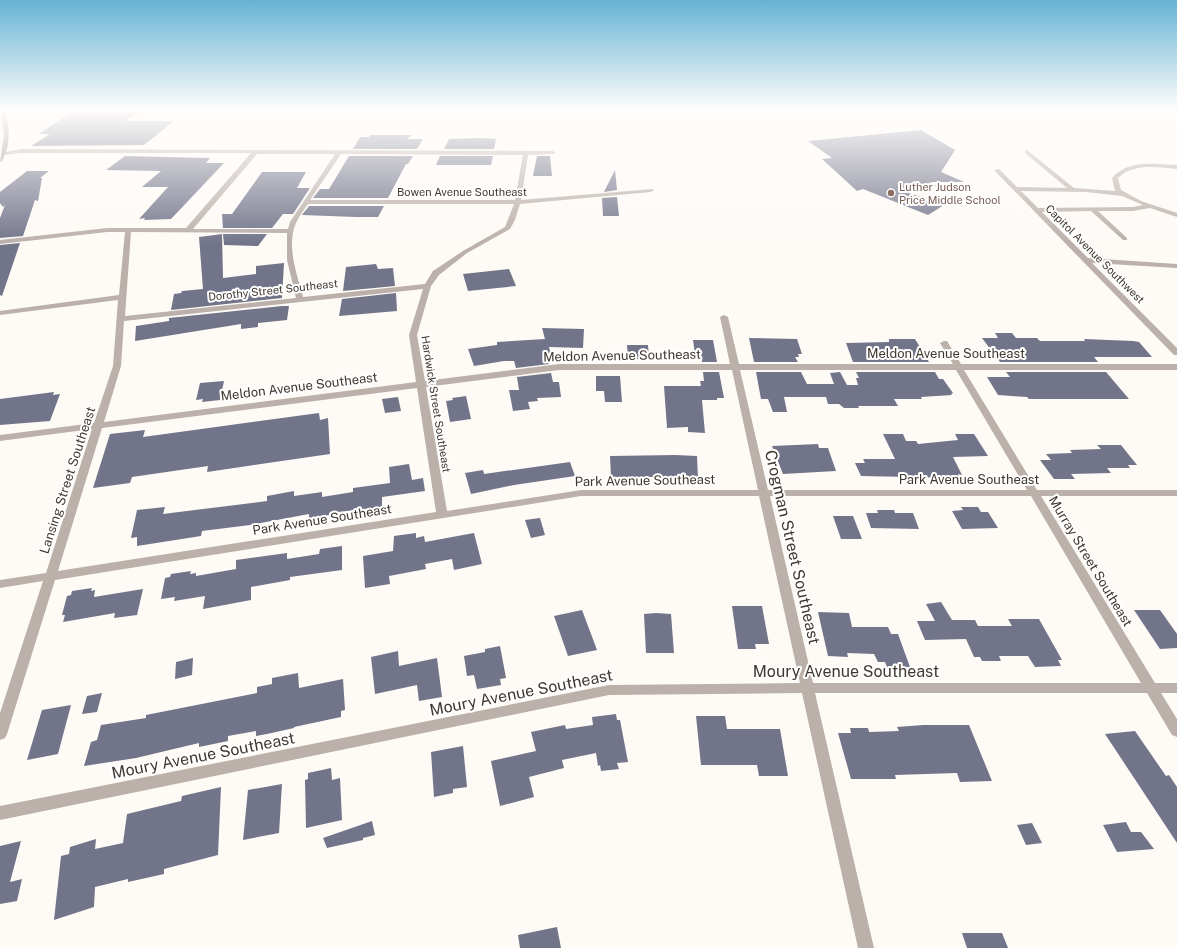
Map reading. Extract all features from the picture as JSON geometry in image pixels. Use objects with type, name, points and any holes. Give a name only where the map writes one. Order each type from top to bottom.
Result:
[{"type":"street","points":[[188,230],[252,155]]},
{"type":"street","points":[[300,298],[288,246],[289,231],[337,155]]},
{"type":"street","name":"Hardwick Street Southeast","points":[[442,514],[413,335],[427,286],[436,273],[465,252],[508,228],[517,202],[526,155]]},
{"type":"street","points":[[1031,155],[1072,189]]},
{"type":"street","points":[[1177,167],[1152,166],[1123,170],[1115,178],[1118,191],[1149,206],[1177,215]]},
{"type":"street","name":"Capitol Avenue Southwest","points":[[996,170],[1177,353]]},
{"type":"street","points":[[1015,189],[1072,189],[1124,194]]},
{"type":"street","name":"Bowen Avenue Southeast","points":[[306,202],[517,202],[651,190]]},
{"type":"street","points":[[1036,210],[1133,209],[1149,206]]},
{"type":"street","points":[[1092,210],[1125,239]]},
{"type":"street","points":[[0,242],[83,232],[129,230],[289,231]]},
{"type":"street","name":"Lansing Street Southeast","points":[[0,734],[118,366],[127,234],[129,230]]},
{"type":"street","points":[[1085,260],[1177,266]]},
{"type":"street","name":"Dorothy Street Southeast","points":[[121,319],[300,298],[427,286]]},
{"type":"street","points":[[0,313],[123,297]]},
{"type":"street","name":"Crogman Street Southeast","points":[[724,317],[866,948]]},
{"type":"street","name":"Murray Street Southeast","points":[[944,344],[959,366],[1177,731]]},
{"type":"street","name":"Meldon Avenue Southeast","points":[[0,438],[560,367],[1177,367]]},
{"type":"street","name":"Park Avenue Southeast","points":[[0,584],[581,493],[1177,493]]},
{"type":"street","name":"Moury Avenue Southeast","points":[[0,813],[609,690],[807,688],[1177,688]]},
{"type":"building","points":[[828,155],[952,155],[941,172],[964,182],[930,182],[936,186],[900,190],[944,205],[928,215],[863,189],[857,191],[822,159],[832,158]]},
{"type":"building","points":[[125,156],[210,158],[206,163],[224,163],[171,219],[144,220],[145,218],[139,219],[168,187],[142,187],[161,171],[106,170]]},
{"type":"building","points":[[349,156],[413,156],[408,164],[406,164],[388,198],[313,198],[320,189],[329,189]]},
{"type":"building","points":[[440,156],[493,156],[491,165],[436,165]]},
{"type":"building","points":[[537,156],[550,156],[552,176],[533,176]]},
{"type":"building","points":[[615,170],[617,190],[604,192]]},
{"type":"building","points":[[27,171],[49,171],[40,178],[42,178],[38,201],[35,200],[23,236],[0,238],[0,218],[5,205],[3,207],[0,203],[0,192]]},
{"type":"building","points":[[262,172],[306,172],[297,188],[310,188],[293,214],[283,214],[272,228],[223,228],[222,214],[232,214]]},
{"type":"building","points":[[617,197],[619,216],[603,216],[602,198]]},
{"type":"building","points":[[309,206],[384,206],[378,217],[302,215]]},
{"type":"building","points":[[222,234],[223,278],[256,274],[256,266],[284,263],[282,298],[171,310],[174,294],[181,293],[182,291],[203,289],[199,237]]},
{"type":"building","points":[[223,234],[267,234],[258,246],[224,245]]},
{"type":"building","points":[[20,243],[2,296],[0,295],[0,245]]},
{"type":"building","points":[[376,264],[378,269],[393,268],[395,286],[343,291],[346,267]]},
{"type":"building","points":[[509,269],[516,286],[468,291],[463,274]]},
{"type":"building","points":[[396,293],[397,311],[339,316],[342,299]]},
{"type":"building","points":[[289,306],[287,320],[258,323],[258,327],[241,329],[241,324],[135,341],[136,326],[169,321],[169,318]]},
{"type":"building","points":[[542,328],[584,329],[583,348],[549,347],[551,355],[548,356],[549,364],[516,368],[514,361],[504,361],[474,366],[468,349],[497,345],[497,342],[545,339]]},
{"type":"building","points":[[995,333],[1012,333],[1016,338],[1037,338],[1040,341],[1085,341],[1084,339],[1133,341],[1139,342],[1152,357],[1094,357],[1098,362],[1000,362],[982,338],[998,338]]},
{"type":"building","points":[[749,338],[797,339],[802,354],[798,354],[799,357],[795,357],[798,362],[754,362]]},
{"type":"building","points":[[889,339],[915,339],[929,362],[853,362],[846,343],[889,342]]},
{"type":"building","points":[[693,340],[713,340],[717,362],[702,362],[701,354],[695,354]]},
{"type":"building","points":[[627,345],[648,345],[649,359],[628,359]]},
{"type":"building","points":[[703,372],[719,372],[724,398],[717,398],[717,400],[702,400],[705,433],[688,432],[688,427],[667,428],[664,386],[701,386],[700,381],[704,381]]},
{"type":"building","points":[[756,372],[801,372],[807,384],[834,384],[830,373],[840,372],[847,385],[858,385],[856,378],[859,378],[856,372],[935,372],[939,379],[943,379],[953,393],[951,394],[952,395],[921,397],[922,399],[894,399],[898,406],[858,406],[859,408],[844,408],[839,404],[828,404],[826,397],[784,397],[787,412],[773,412],[768,399],[761,399]]},
{"type":"building","points":[[1006,372],[1106,372],[1129,399],[1029,399],[1027,397],[998,395],[987,377],[1010,377]]},
{"type":"building","points":[[551,373],[553,382],[559,382],[561,397],[537,398],[538,401],[528,402],[530,409],[513,411],[509,390],[519,390],[517,377]]},
{"type":"building","points":[[596,376],[620,376],[622,402],[605,402],[604,391],[596,391]]},
{"type":"building","points":[[224,381],[220,400],[202,402],[203,399],[196,400],[200,383]]},
{"type":"building","points":[[54,392],[53,395],[60,394],[50,421],[0,425],[0,399]]},
{"type":"building","points":[[466,396],[471,419],[450,422],[446,401],[453,400],[452,398]]},
{"type":"building","points":[[398,397],[401,411],[385,413],[382,399]]},
{"type":"building","points":[[319,413],[320,420],[328,418],[330,454],[207,472],[208,466],[132,477],[130,483],[93,488],[110,434],[145,430],[143,437]]},
{"type":"building","points":[[883,434],[903,434],[906,441],[916,441],[918,444],[958,440],[955,434],[974,434],[988,456],[953,457],[962,475],[958,474],[959,478],[861,476],[855,463],[865,463],[863,459],[895,459]]},
{"type":"building","points":[[818,444],[819,448],[828,448],[836,471],[783,474],[772,446]]},
{"type":"building","points":[[1097,445],[1121,445],[1137,465],[1128,465],[1130,468],[1107,468],[1111,473],[1071,474],[1075,479],[1054,479],[1040,460],[1051,460],[1046,454],[1072,453],[1070,450],[1101,449]]},
{"type":"building","points":[[610,456],[697,456],[698,479],[681,477],[611,477]]},
{"type":"building","points":[[570,462],[575,476],[514,485],[471,494],[465,473],[483,470],[484,474]]},
{"type":"building","points":[[409,464],[412,480],[423,478],[425,491],[382,497],[382,507],[329,513],[329,515],[309,519],[309,514],[250,525],[202,531],[201,536],[137,546],[137,537],[131,538],[137,510],[165,507],[163,514],[267,501],[267,496],[294,491],[294,496],[322,492],[322,497],[353,492],[353,488],[390,483],[389,467]]},
{"type":"building","points":[[961,507],[978,507],[981,512],[988,512],[998,528],[962,529],[952,511],[963,510]]},
{"type":"building","points":[[877,510],[894,510],[895,513],[913,513],[919,529],[871,528],[866,513],[878,513]]},
{"type":"building","points":[[833,516],[853,516],[862,539],[841,539]]},
{"type":"building","points":[[540,518],[545,535],[531,538],[525,520]]},
{"type":"building","points":[[416,533],[416,538],[424,536],[425,542],[474,533],[482,564],[454,570],[452,559],[425,564],[426,569],[389,576],[390,584],[365,588],[363,556],[393,551],[394,536]]},
{"type":"building","points":[[342,546],[342,570],[290,577],[290,580],[251,587],[251,600],[203,609],[205,596],[174,601],[175,597],[161,599],[165,578],[170,577],[171,574],[191,571],[190,574],[196,573],[196,576],[236,569],[236,560],[287,553],[287,559],[319,554],[320,549]]},
{"type":"building","points":[[92,588],[91,591],[95,590],[94,597],[143,589],[137,615],[114,618],[115,613],[63,622],[65,615],[62,615],[67,596],[71,595],[72,591]]},
{"type":"building","points":[[941,602],[952,620],[975,620],[978,626],[1012,626],[1008,619],[1039,619],[1062,660],[1058,660],[1061,666],[1035,667],[1028,656],[999,656],[1001,661],[982,661],[980,657],[974,657],[966,639],[925,640],[917,621],[935,621],[926,604]]},
{"type":"building","points":[[732,606],[762,606],[769,644],[755,644],[756,649],[738,649]]},
{"type":"building","points":[[582,610],[597,650],[568,656],[554,616]]},
{"type":"building","points":[[1134,610],[1160,610],[1177,634],[1177,648],[1160,649]]},
{"type":"building","points":[[818,612],[849,613],[852,627],[888,627],[891,634],[898,634],[910,667],[887,667],[885,662],[878,662],[874,654],[847,653],[848,657],[828,656]]},
{"type":"building","points":[[644,614],[671,614],[674,653],[646,653]]},
{"type":"building","points":[[500,646],[506,678],[500,679],[501,685],[477,689],[474,675],[467,676],[464,656],[485,652],[485,649]]},
{"type":"building","points":[[398,651],[399,666],[437,658],[442,697],[419,701],[417,685],[375,694],[371,657]]},
{"type":"building","points":[[193,658],[192,675],[175,679],[176,662]]},
{"type":"building","points":[[298,673],[299,688],[343,679],[345,710],[341,711],[341,717],[256,736],[256,731],[228,736],[228,741],[199,747],[199,743],[136,758],[84,766],[91,742],[97,740],[101,725],[146,718],[146,715],[257,693],[257,687],[272,684],[272,678]]},
{"type":"building","points":[[102,693],[97,712],[82,714],[87,696]]},
{"type":"building","points":[[71,705],[58,754],[27,760],[42,710]]},
{"type":"building","points":[[616,714],[617,720],[620,720],[628,762],[617,763],[619,769],[601,771],[600,765],[598,766],[596,753],[562,760],[564,768],[529,777],[534,797],[500,806],[491,761],[536,751],[531,732],[565,725],[566,729],[593,725],[592,717]]},
{"type":"building","points":[[696,716],[725,716],[727,729],[780,729],[788,776],[759,776],[757,765],[701,765]]},
{"type":"building","points":[[923,725],[969,725],[992,781],[960,782],[957,773],[895,775],[896,779],[851,779],[838,733],[851,733],[850,728],[868,728],[869,732],[899,731],[897,727]]},
{"type":"building","points":[[1135,731],[1166,776],[1169,775],[1177,787],[1177,843],[1105,734]]},
{"type":"building","points":[[463,746],[467,787],[453,789],[453,793],[434,797],[431,752]]},
{"type":"building","points":[[331,768],[332,780],[340,778],[342,820],[306,828],[305,780],[308,779],[308,773]]},
{"type":"building","points":[[282,784],[279,833],[243,840],[248,790]]},
{"type":"building","points":[[221,787],[218,855],[164,869],[164,874],[128,882],[128,879],[95,887],[94,907],[54,920],[61,856],[69,854],[70,847],[96,839],[95,849],[123,843],[127,814],[181,801],[182,796]]},
{"type":"building","points":[[372,821],[375,835],[363,838],[363,840],[327,848],[323,838]]},
{"type":"building","points":[[1126,822],[1131,832],[1141,832],[1154,849],[1117,852],[1103,825]]},
{"type":"building","points":[[1032,823],[1042,843],[1026,845],[1017,825]]},
{"type":"building","points":[[21,841],[10,882],[22,879],[17,901],[0,904],[0,846]]},
{"type":"building","points":[[557,927],[561,948],[520,948],[518,935]]},
{"type":"building","points":[[962,933],[1002,933],[1008,948],[967,948]]},
{"type":"place","name":"Luther Judson Price Middle School","points":[[891,193]]}]
